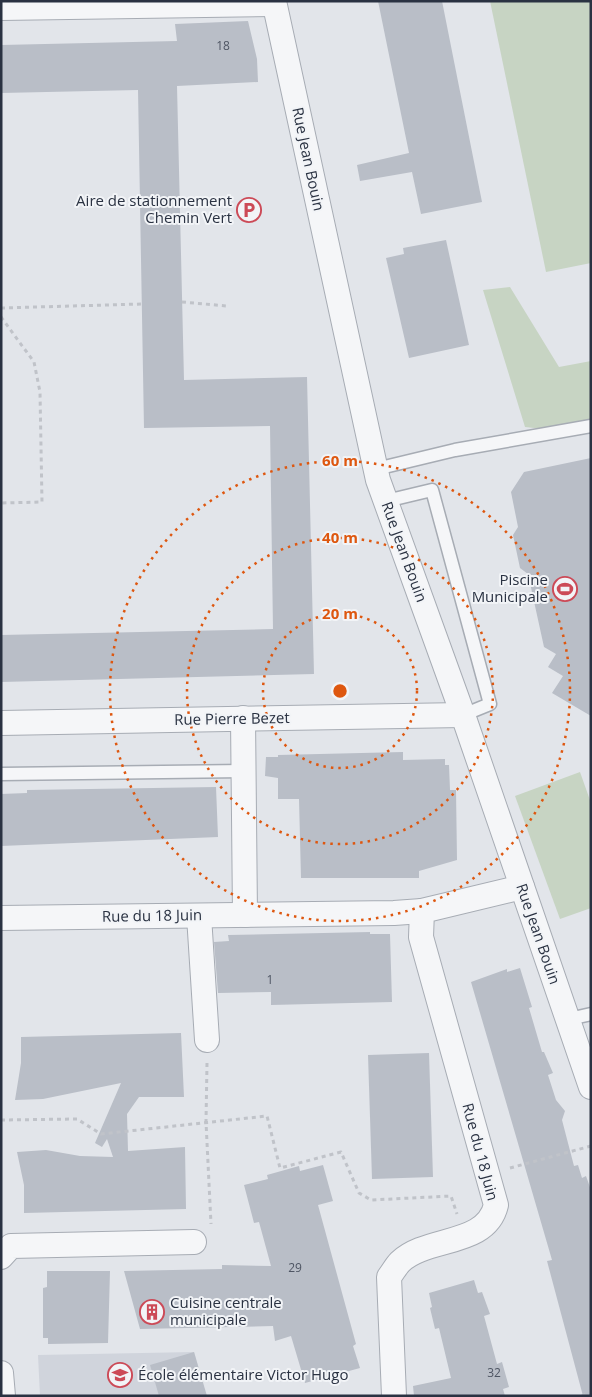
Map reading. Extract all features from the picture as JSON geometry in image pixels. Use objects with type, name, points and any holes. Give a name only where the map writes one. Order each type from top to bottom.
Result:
[{"type":"street","points":[[1,8],[274,2]]},
{"type":"street","name":"Rue Jean Bouin","points":[[274,2],[376,469],[522,887],[580,1016],[591,1087]]},
{"type":"street","name":"Rue Pierre Bezet","points":[[1,723],[463,715]]},
{"type":"street","points":[[243,718],[246,915]]},
{"type":"street","name":"Rue du 18 Juin","points":[[1,918],[394,913],[422,911],[522,887]]},
{"type":"street","name":"Rue du 18 Juin","points":[[394,1396],[389,1277],[400,1261],[421,1251],[478,1230],[490,1220],[496,1205],[421,937],[422,911]]},
{"type":"street","points":[[199,916],[207,1040]]},
{"type":"street","points":[[1,1257],[11,1246],[194,1242]]},
{"type":"street","points":[[1,1373],[4,1396]]},
{"type":"lane","points":[[376,469],[455,450],[591,426]]},
{"type":"lane","points":[[386,501],[432,490],[490,704],[463,715]]},
{"type":"lane","points":[[1,774],[244,771]]},
{"type":"path","points":[[182,302],[227,306]]},
{"type":"path","points":[[1,308],[142,304]]},
{"type":"path","points":[[1,317],[34,362],[40,392],[42,502],[1,503]]},
{"type":"path","points":[[194,1242],[212,1222],[206,1122],[207,1040]]},
{"type":"path","points":[[1,1120],[77,1118],[101,1134],[267,1116],[280,1168],[341,1152],[359,1193],[371,1200],[451,1196],[463,1236]]},
{"type":"path","points":[[510,1168],[591,1146]]},
{"type":"path","points":[[582,1396],[591,1391]]},
{"type":"shaded area","name":"École élémentaire Victor Hugo","points":[[194,1352],[206,1396],[40,1396],[38,1355]]},
{"type":"green space","points":[[490,1],[591,1],[591,263],[546,272]]},
{"type":"green space","points":[[510,287],[559,367],[591,361],[591,434],[525,427],[483,290]]},
{"type":"green space","points":[[580,772],[591,803],[591,908],[560,919],[515,796]]},
{"type":"building","points":[[378,1],[442,1],[482,202],[421,214],[412,172],[360,181],[357,165],[409,153]]},
{"type":"building","points":[[248,21],[257,59],[258,82],[177,86],[184,380],[307,377],[314,674],[1,682],[1,635],[273,629],[270,426],[144,428],[138,90],[1,93],[1,45],[177,41],[175,24]]},
{"type":"building","points":[[446,240],[469,345],[409,358],[386,258],[404,254],[403,248]]},
{"type":"building","name":"Piscine Municipale","points":[[591,458],[591,716],[552,693],[563,676],[548,667],[556,654],[544,647],[528,574],[520,568],[513,535],[518,527],[511,492],[524,472]]},
{"type":"building","points":[[403,752],[403,760],[445,759],[445,765],[449,765],[450,790],[456,790],[457,860],[419,871],[419,878],[301,878],[299,799],[278,799],[278,778],[265,776],[266,757],[278,757],[278,755]]},
{"type":"building","points":[[216,787],[218,837],[1,846],[1,794],[27,793],[27,790]]},
{"type":"building","points":[[370,932],[370,934],[390,934],[392,1002],[271,1005],[271,992],[218,993],[214,942],[229,941],[228,935]]},
{"type":"building","points":[[520,968],[532,1007],[529,1008],[542,1052],[544,1052],[553,1073],[548,1075],[556,1100],[565,1111],[562,1120],[574,1166],[578,1165],[582,1178],[586,1176],[591,1190],[591,1396],[583,1396],[547,1261],[552,1260],[471,982],[507,969],[507,972]]},
{"type":"building","points":[[181,1033],[184,1097],[139,1097],[127,1114],[128,1151],[185,1147],[186,1209],[24,1213],[24,1185],[17,1152],[46,1150],[80,1156],[113,1157],[107,1139],[102,1147],[95,1143],[121,1083],[43,1099],[15,1100],[21,1063],[21,1037]]},
{"type":"building","points":[[429,1053],[433,1177],[372,1179],[368,1055]]},
{"type":"building","points":[[323,1165],[333,1201],[318,1205],[356,1344],[353,1346],[360,1368],[305,1383],[291,1336],[275,1341],[273,1326],[140,1329],[124,1271],[222,1269],[222,1265],[271,1266],[259,1222],[254,1223],[244,1185],[268,1179],[267,1175],[299,1166],[300,1171]]},
{"type":"building","points":[[47,1271],[110,1271],[108,1343],[48,1344],[48,1338],[43,1338],[43,1288],[47,1287]]},
{"type":"building","points":[[474,1280],[478,1293],[482,1292],[490,1314],[484,1316],[497,1364],[502,1362],[509,1387],[503,1389],[505,1396],[414,1396],[413,1386],[451,1378],[439,1328],[435,1329],[429,1293]]},
{"type":"building","points":[[194,1352],[207,1396],[159,1396],[150,1365]]},
{"type":"place","name":"Aire de stationnement Chemin Vert","points":[[249,210]]},
{"type":"place","name":"Piscine Municipale","points":[[565,589]]},
{"type":"place","name":"Cuisine centrale municipale","points":[[152,1312]]},
{"type":"place","name":"École élémentaire Victor Hugo","points":[[120,1375]]}]
